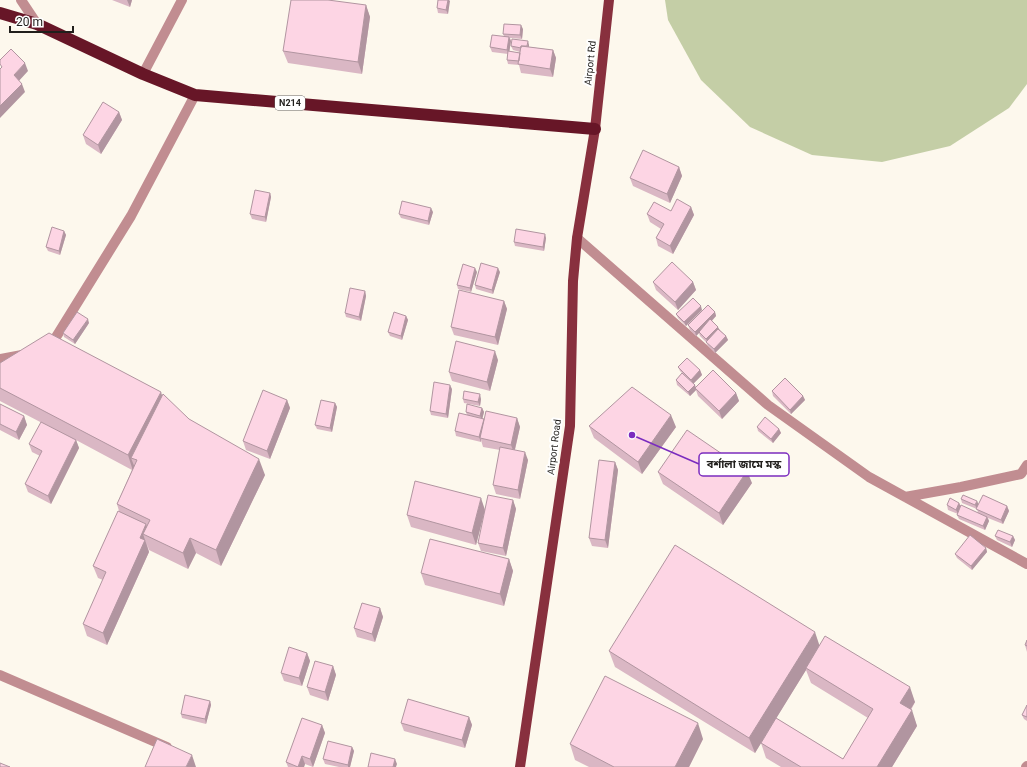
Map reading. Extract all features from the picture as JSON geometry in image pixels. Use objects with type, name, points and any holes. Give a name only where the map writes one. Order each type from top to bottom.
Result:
[{"type":"highway","name":"N214","points":[[0,13],[37,24],[143,74],[195,95],[595,129]]},
{"type":"main road","name":"Airport Rd","points":[[595,129],[609,0]]},
{"type":"main road","name":"Airport Road","points":[[520,767],[570,426],[573,281],[577,238],[595,129]]},
{"type":"street","points":[[21,0],[37,24]]},
{"type":"street","points":[[143,74],[182,0]]},
{"type":"street","points":[[0,359],[32,354],[53,342],[131,216],[195,95]]},
{"type":"street","points":[[577,238],[768,405],[869,477],[1027,564]]},
{"type":"street","points":[[905,497],[1021,474],[1027,465]]},
{"type":"street","points":[[0,675],[177,751]]},
{"type":"green space","points":[[665,0],[1027,0],[1027,84],[1009,108],[950,146],[882,162],[812,155],[750,127],[701,80],[668,20]]},
{"type":"building","points":[[291,0],[328,0],[366,5],[358,62],[283,51]]},
{"type":"building","points":[[438,0],[448,0],[446,10],[437,8]]},
{"type":"building","points":[[504,24],[521,25],[520,35],[503,34]]},
{"type":"building","points":[[492,35],[509,37],[507,50],[490,47]]},
{"type":"building","points":[[512,39],[528,41],[527,46],[521,46],[521,48],[511,46]]},
{"type":"building","points":[[521,46],[553,50],[550,69],[518,64]]},
{"type":"building","points":[[11,49],[25,63],[14,75],[22,84],[0,106],[0,69],[2,67],[0,60]]},
{"type":"building","points":[[508,51],[520,53],[519,61],[507,60]]},
{"type":"building","points":[[103,102],[119,112],[98,145],[83,135]]},
{"type":"building","points":[[643,150],[679,167],[667,194],[630,178]]},
{"type":"building","points":[[255,190],[270,193],[265,217],[250,214]]},
{"type":"building","points":[[677,199],[691,207],[670,246],[656,238],[664,224],[647,214],[654,202],[671,211]]},
{"type":"building","points":[[402,201],[431,208],[428,221],[399,214]]},
{"type":"building","points":[[52,227],[64,231],[59,251],[46,247]]},
{"type":"building","points":[[516,229],[545,234],[543,247],[514,242]]},
{"type":"building","points":[[672,262],[693,282],[675,302],[653,282]]},
{"type":"building","points":[[481,263],[498,268],[492,290],[475,285]]},
{"type":"building","points":[[463,264],[475,268],[470,288],[457,285]]},
{"type":"building","points":[[350,288],[365,291],[359,317],[345,313]]},
{"type":"building","points":[[459,290],[504,301],[495,337],[451,327]]},
{"type":"building","points":[[693,298],[701,306],[684,322],[676,314]]},
{"type":"building","points":[[708,305],[715,312],[695,332],[688,325]]},
{"type":"building","points":[[77,312],[88,319],[73,340],[63,333]]},
{"type":"building","points":[[394,312],[406,316],[401,336],[388,332]]},
{"type":"building","points":[[710,319],[718,327],[706,339],[699,332]]},
{"type":"building","points":[[718,329],[726,336],[714,349],[706,342]]},
{"type":"building","points":[[49,333],[161,392],[128,455],[0,388],[0,363]]},
{"type":"building","points":[[456,341],[495,351],[487,382],[449,372]]},
{"type":"building","points":[[687,358],[700,370],[691,380],[678,367]]},
{"type":"building","points":[[713,370],[736,393],[719,411],[695,388]]},
{"type":"building","points":[[682,373],[695,385],[688,392],[676,380]]},
{"type":"building","points":[[785,378],[803,396],[790,410],[772,391]]},
{"type":"building","points":[[434,382],[450,385],[446,414],[430,411]]},
{"type":"building","points":[[632,387],[671,415],[638,462],[589,426]]},
{"type":"building","points":[[263,390],[287,400],[267,451],[243,441]]},
{"type":"building","points":[[464,391],[480,394],[478,402],[463,399]]},
{"type":"building","points":[[163,394],[189,419],[259,459],[216,550],[190,538],[183,553],[143,534],[150,520],[117,504],[137,460],[131,458]]},
{"type":"building","points":[[321,400],[335,403],[330,428],[315,425]]},
{"type":"building","points":[[0,404],[24,416],[16,432],[0,424]]},
{"type":"building","points":[[467,404],[482,408],[480,416],[466,412]]},
{"type":"building","points":[[486,411],[517,418],[511,445],[480,438]]},
{"type":"building","points":[[459,413],[484,419],[479,437],[455,431]]},
{"type":"building","points":[[765,417],[779,429],[771,439],[757,427]]},
{"type":"building","points":[[41,422],[76,440],[48,496],[25,484],[42,451],[29,444]]},
{"type":"building","points":[[687,430],[747,471],[719,513],[658,472]]},
{"type":"building","points":[[500,447],[525,452],[518,490],[493,485]]},
{"type":"building","points":[[599,460],[615,462],[605,540],[589,538]]},
{"type":"building","points":[[415,481],[481,498],[472,533],[407,515]]},
{"type":"building","points":[[488,495],[513,500],[503,548],[478,543]]},
{"type":"building","points":[[963,495],[977,501],[975,505],[961,499]]},
{"type":"building","points":[[983,495],[1007,506],[1001,520],[976,509]]},
{"type":"building","points":[[950,498],[959,503],[956,510],[947,505]]},
{"type":"building","points":[[961,505],[987,517],[983,526],[957,515]]},
{"type":"building","points":[[118,511],[146,524],[140,538],[145,540],[103,633],[83,624],[106,572],[93,566]]},
{"type":"building","points":[[998,530],[1013,536],[1010,542],[995,536]]},
{"type":"building","points":[[970,535],[986,548],[971,566],[955,554]]},
{"type":"building","points":[[430,539],[509,559],[500,594],[421,573]]},
{"type":"building","points":[[675,545],[815,632],[749,738],[609,651]]},
{"type":"building","points":[[362,603],[380,608],[372,634],[354,628]]},
{"type":"building","points":[[825,636],[910,687],[900,703],[912,710],[877,767],[801,767],[761,743],[776,718],[843,759],[873,709],[806,668]]},
{"type":"building","points":[[289,647],[307,653],[299,678],[281,673]]},
{"type":"building","points":[[315,661],[333,666],[325,692],[307,687]]},
{"type":"building","points":[[605,676],[698,723],[675,767],[614,767],[570,744]]},
{"type":"building","points":[[185,695],[210,701],[205,719],[181,714]]},
{"type":"building","points":[[408,699],[469,717],[462,740],[401,723]]},
{"type":"building","points":[[1027,705],[1027,717],[1022,715]]},
{"type":"building","points":[[302,718],[322,725],[310,759],[302,756],[298,767],[286,762]]},
{"type":"building","points":[[157,739],[192,755],[186,767],[145,767]]},
{"type":"building","points":[[328,741],[352,747],[348,765],[323,759]]},
{"type":"building","points":[[371,753],[395,759],[393,767],[368,767]]},
{"type":"building","points":[[0,763],[10,767],[0,767]]},
{"type":"place","name":"বর্শালা জামে মস্ক","points":[[632,435]]}]
